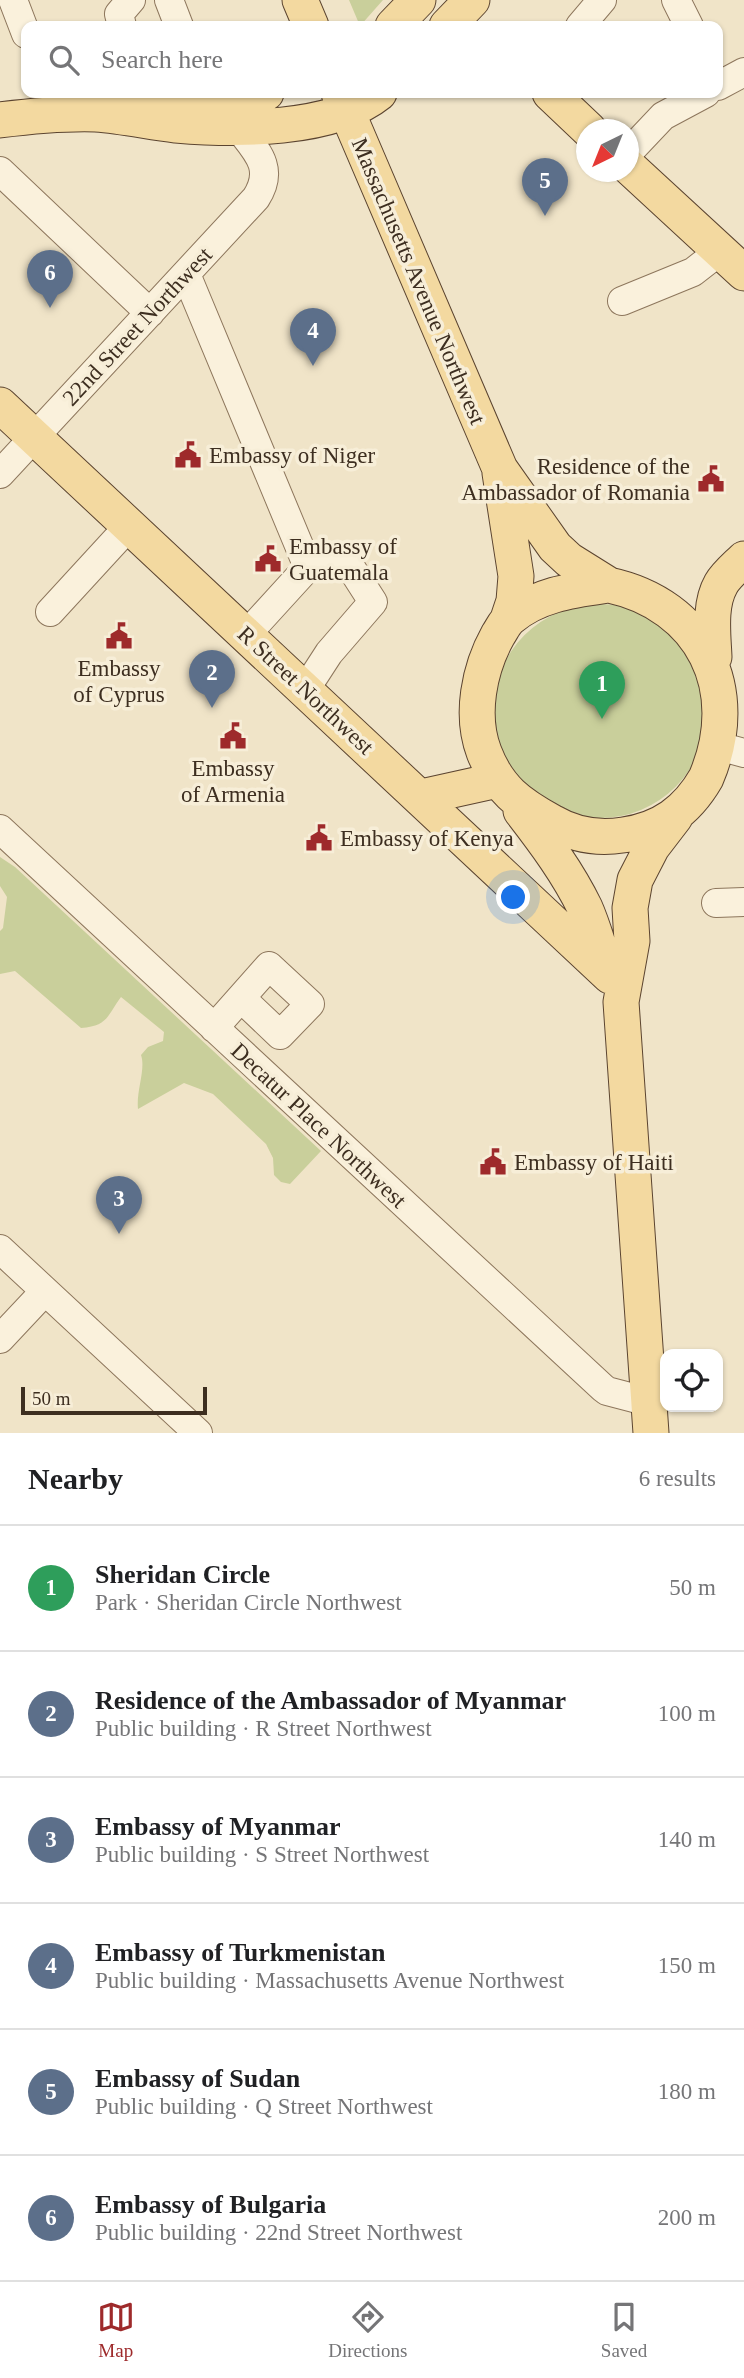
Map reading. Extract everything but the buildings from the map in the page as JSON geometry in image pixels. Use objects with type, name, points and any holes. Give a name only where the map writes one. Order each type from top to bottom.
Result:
[{"type":"main road","points":[[300,0],[309,21]]},
{"type":"main road","points":[[398,21],[418,0]]},
{"type":"main road","points":[[97,114],[138,99],[177,98]]},
{"type":"main road","points":[[555,98],[577,119]]},
{"type":"main road","points":[[0,120],[55,104],[97,114],[178,125],[278,125],[329,117],[343,102]]},
{"type":"main road","name":"Massachusetts Avenue Northwest","points":[[343,102],[500,470],[555,547],[569,560],[608,585]]},
{"type":"main road","points":[[639,176],[732,262]]},
{"type":"main road","name":"R Street Northwest","points":[[0,405],[421,797],[615,989]]},
{"type":"main road","name":"Massachusetts Avenue Northwest","points":[[500,470],[516,576],[514,601],[508,619]]},
{"type":"main road","points":[[651,598],[680,597],[732,571]]},
{"type":"main road","points":[[615,989],[632,941],[630,908],[635,880],[652,847],[733,750],[725,733],[726,697],[714,657],[713,622],[715,604],[732,571]]},
{"type":"main road","points":[[650,1418],[615,989],[577,892],[549,847],[504,788],[488,762],[480,743],[478,700],[486,662],[508,619],[542,598],[577,589],[608,585],[651,598],[681,618],[714,657]]},
{"type":"main road","points":[[421,797],[504,788],[558,826],[578,834],[594,836],[636,833],[654,828],[675,817]]},
{"type":"street","points":[[13,0],[21,21]]},
{"type":"street","points":[[121,21],[119,14],[131,0]]},
{"type":"street","points":[[169,0],[176,21]]},
{"type":"street","points":[[584,21],[602,0]]},
{"type":"street","points":[[676,0],[686,21]]},
{"type":"street","points":[[723,83],[744,72]]},
{"type":"street","points":[[639,141],[663,116],[697,98]]},
{"type":"street","name":"22nd Street Northwest","points":[[0,474],[250,205],[260,192],[265,173],[274,158],[278,125]]},
{"type":"street","points":[[237,126],[262,158],[265,173]]},
{"type":"street","points":[[0,170],[150,313]]},
{"type":"street","points":[[622,301],[693,272],[732,262]]},
{"type":"street","points":[[186,274],[308,567]]},
{"type":"street","points":[[50,612],[129,526]]},
{"type":"street","points":[[246,635],[308,567],[348,563],[373,602],[329,653],[305,690]]},
{"type":"street","name":"Decatur Place Northwest","points":[[0,829],[603,1388],[650,1418]]},
{"type":"street","points":[[214,1028],[241,998]]},
{"type":"street","points":[[0,1249],[198,1433]]},
{"type":"street","points":[[0,1339],[45,1291]]},
{"type":"green space","points":[[349,0],[383,0],[364,21],[358,21]]},
{"type":"green space","points":[[600,604],[641,613],[659,622],[675,636],[689,652],[698,670],[707,711],[698,752],[689,770],[675,786],[659,800],[641,809],[600,818],[559,809],[541,800],[525,786],[511,770],[502,752],[493,711],[502,670],[511,652],[525,636],[541,622],[559,613]]},
{"type":"green space","points":[[0,857],[15,867],[321,1151],[290,1184],[281,1182],[274,1175],[273,1158],[266,1144],[213,1094],[184,1083],[138,1109],[141,1055],[148,1047],[163,1041],[164,1032],[121,997],[102,1022],[81,1028],[15,971],[0,974],[0,931],[3,928],[7,897],[0,886]]},
{"type":"place","name":"Embassy of Sudan","points":[[545,216]]},
{"type":"place","name":"Embassy of Bulgaria","points":[[50,308]]},
{"type":"place","name":"Embassy of Turkmenistan","points":[[313,366]]},
{"type":"place","name":"Embassy of Niger","points":[[188,455]]},
{"type":"place","name":"Residence of the Ambassador of Romania","points":[[711,479]]},
{"type":"place","name":"Embassy of Guatemala","points":[[268,559]]},
{"type":"place","name":"Embassy of Cyprus","points":[[119,636]]},
{"type":"place","name":"Residence of the Ambassador of Myanmar","points":[[212,708]]},
{"type":"place","name":"Sheridan Circle","points":[[602,719]]},
{"type":"place","name":"Embassy of Armenia","points":[[233,736]]},
{"type":"place","name":"Embassy of Kenya","points":[[319,838]]},
{"type":"place","name":"Embassy of Haiti","points":[[493,1162]]},
{"type":"place","name":"Embassy of Myanmar","points":[[119,1234]]}]
